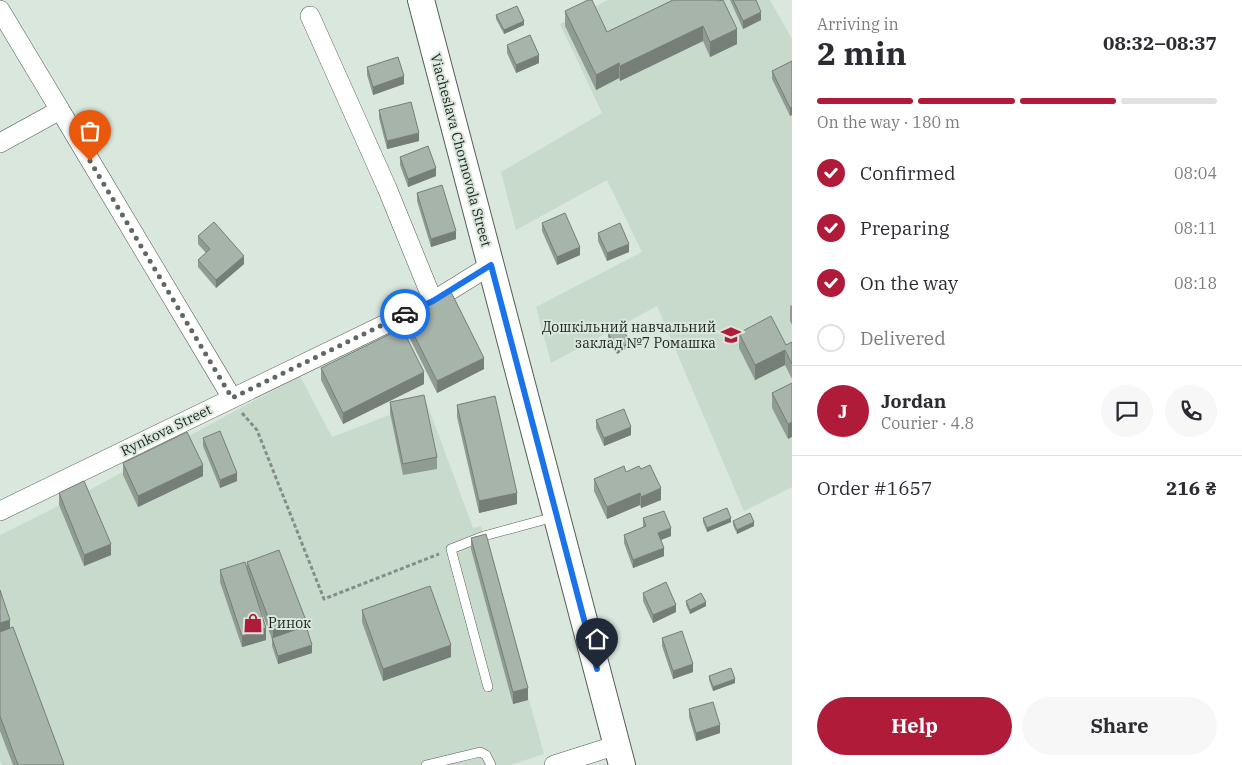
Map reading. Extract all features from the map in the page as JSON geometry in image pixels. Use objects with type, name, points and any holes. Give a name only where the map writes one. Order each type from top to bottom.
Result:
[{"type":"street","name":"Viacheslava Chornovola Street","points":[[421,0],[620,755]]},
{"type":"street","points":[[0,10],[232,398]]},
{"type":"street","points":[[310,16],[388,188],[433,301]]},
{"type":"street","points":[[0,143],[60,110]]},
{"type":"street","name":"Rynkova Street","points":[[0,511],[433,301],[491,265]]},
{"type":"street","points":[[554,765],[620,755]]},
{"type":"lane","points":[[488,687],[451,549],[484,536],[557,517]]},
{"type":"lane","points":[[426,765],[480,752],[486,755],[491,765]]},
{"type":"path","points":[[232,398],[257,430],[324,599],[451,549]]},
{"type":"shaded area","points":[[608,0],[770,0],[792,39],[792,487],[744,511],[657,306],[551,363],[536,307],[642,252],[607,180],[516,230],[501,172],[602,113],[560,24]]},
{"type":"shaded area","name":"Ринок","points":[[300,376],[332,437],[426,401],[473,528],[481,526],[544,754],[510,765],[2,765],[0,761],[0,535],[84,493]]},
{"type":"building","points":[[588,0],[592,0],[607,32],[673,0],[723,0],[737,29],[710,42],[703,26],[620,66],[619,63],[596,75],[565,11]]},
{"type":"building","points":[[733,0],[756,0],[761,12],[743,21]]},
{"type":"building","points":[[517,6],[524,21],[504,30],[496,15]]},
{"type":"building","points":[[530,35],[539,55],[516,65],[507,45]]},
{"type":"building","points":[[398,57],[404,76],[373,87],[367,67]]},
{"type":"building","points":[[792,61],[792,107],[790,108],[772,71]]},
{"type":"building","points":[[411,102],[419,133],[387,141],[379,110]]},
{"type":"building","points":[[428,146],[436,168],[408,179],[400,157]]},
{"type":"building","points":[[442,185],[456,231],[431,239],[417,193]]},
{"type":"building","points":[[565,213],[580,247],[557,257],[542,223]]},
{"type":"building","points":[[214,222],[244,256],[216,280],[198,260],[210,249],[198,236]]},
{"type":"building","points":[[620,223],[629,244],[607,253],[598,233]]},
{"type":"building","points":[[450,290],[484,358],[437,381],[403,313]]},
{"type":"building","points":[[771,316],[786,345],[792,342],[792,364],[785,350],[755,365],[739,333]]},
{"type":"building","points":[[621,326],[630,342],[617,350],[608,333]]},
{"type":"building","points":[[402,328],[424,372],[343,413],[321,368]]},
{"type":"building","points":[[792,383],[792,422],[788,424],[772,393]]},
{"type":"building","points":[[424,395],[437,457],[403,464],[390,402]]},
{"type":"building","points":[[495,396],[517,493],[479,501],[457,405]]},
{"type":"building","points":[[624,409],[631,427],[604,438],[596,420]]},
{"type":"building","points":[[220,431],[237,473],[220,480],[203,438]]},
{"type":"building","points":[[187,432],[203,465],[138,496],[123,463]]},
{"type":"building","points":[[650,465],[661,488],[641,497],[640,493],[607,507],[594,479],[624,466],[626,472],[639,466],[641,469]]},
{"type":"building","points":[[84,481],[111,544],[84,555],[59,493]]},
{"type":"building","points":[[727,508],[731,518],[707,528],[703,518]]},
{"type":"building","points":[[664,511],[671,528],[658,533],[664,548],[633,560],[624,535],[646,526],[643,518]]},
{"type":"building","points":[[750,513],[754,522],[737,530],[733,521]]},
{"type":"building","points":[[486,534],[528,688],[513,692],[471,538]]},
{"type":"building","points":[[279,550],[305,618],[273,630],[247,562]]},
{"type":"building","points":[[245,562],[266,628],[242,636],[220,570]]},
{"type":"building","points":[[666,582],[676,605],[653,615],[643,593]]},
{"type":"building","points":[[430,586],[451,645],[383,669],[362,610]]},
{"type":"building","points":[[0,590],[10,620],[0,623]]},
{"type":"building","points":[[701,593],[706,602],[690,610],[686,601]]},
{"type":"building","points":[[306,626],[312,645],[278,656],[272,638]]},
{"type":"building","points":[[13,627],[64,764],[18,765],[0,716],[0,632]]},
{"type":"building","points":[[682,631],[693,664],[673,671],[662,638]]},
{"type":"building","points":[[731,668],[735,679],[713,687],[709,676]]},
{"type":"building","points":[[713,702],[720,725],[696,733],[689,709]]},
{"type":"way so far","points":[[90,161],[232,398],[405,314]]},
{"type":"place","name":"Дошкільний навчальний заклад №7 Ромашка","points":[[731,335]]},
{"type":"place","name":"Ринок","points":[[253,623]]},
{"type":"route","points":[[405,314],[433,301],[491,265],[597,669]]}]
